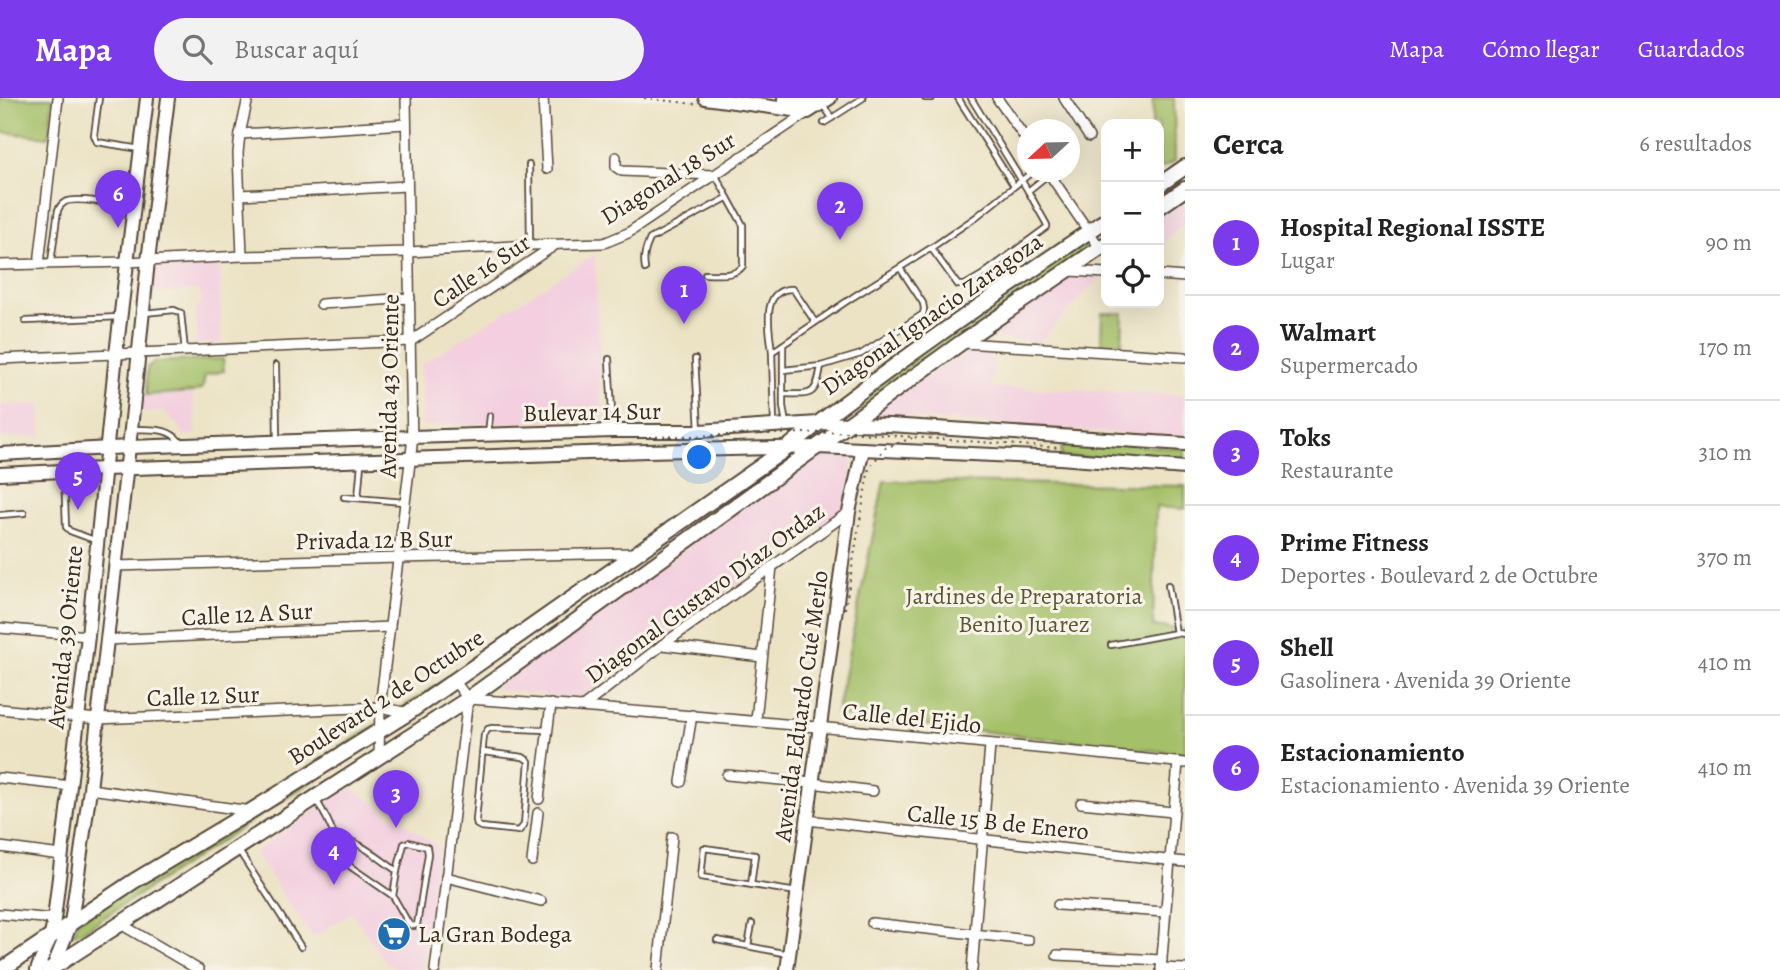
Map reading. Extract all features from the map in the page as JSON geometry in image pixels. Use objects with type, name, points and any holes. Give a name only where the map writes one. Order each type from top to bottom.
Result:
[{"type":"main road","name":"Avenida 39 Oriente","points":[[48,969],[71,786],[116,354],[147,98]]},
{"type":"main road","name":"Avenida 39 Oriente","points":[[48,969],[71,923],[90,789],[168,98]]},
{"type":"main road","points":[[705,98],[808,112]]},
{"type":"main road","points":[[784,98],[826,101]]},
{"type":"main road","name":"Diagonal 18 Sur","points":[[808,112],[826,101]]},
{"type":"main road","points":[[1163,182],[1185,167]]},
{"type":"main road","points":[[1164,203],[1185,189]]},
{"type":"main road","name":"Diagonal Ignacio Zaragoza","points":[[786,448],[956,322],[1101,223]]},
{"type":"main road","name":"Diagonal Ignacio Zaragoza","points":[[818,447],[962,342],[1101,247]]},
{"type":"main road","name":"Bulevar 14 Sur","points":[[0,454],[412,437],[699,431],[818,423],[1185,444]]},
{"type":"main road","name":"Bulevar 14 Sur","points":[[0,474],[818,447],[1060,458],[1185,468]]},
{"type":"main road","name":"Boulevard 2 de Octubre","points":[[48,969],[468,699],[818,447]]},
{"type":"main road","name":"Boulevard 2 de Octubre","points":[[1,970],[134,881],[408,713],[786,448]]},
{"type":"main road","name":"Avenida Eduardo Cué Merlo","points":[[787,970],[849,512],[863,449]]},
{"type":"street","points":[[40,264],[58,98]]},
{"type":"street","points":[[242,256],[238,153],[248,98]]},
{"type":"street","name":"Avenida 43 Oriente","points":[[379,757],[380,707],[412,437],[406,98]]},
{"type":"street","points":[[543,98],[547,169]]},
{"type":"street","points":[[997,98],[1017,127]]},
{"type":"street","points":[[1064,98],[1089,137]]},
{"type":"street","name":"Diagonal 18 Sur","points":[[556,244],[604,243],[617,239],[808,112]]},
{"type":"street","points":[[240,134],[406,124]]},
{"type":"street","points":[[616,157],[615,166],[622,171],[716,175]]},
{"type":"street","points":[[1055,182],[1088,232],[1102,245]]},
{"type":"street","points":[[240,195],[407,186]]},
{"type":"street","points":[[1164,204],[1185,202]]},
{"type":"street","name":"Calle 16 Sur","points":[[0,265],[409,252],[556,244]]},
{"type":"street","name":"Calle 16 Sur","points":[[411,341],[556,244]]},
{"type":"street","points":[[1067,270],[1101,273]]},
{"type":"street","points":[[1164,275],[1185,277]]},
{"type":"street","points":[[321,304],[410,298]]},
{"type":"street","points":[[0,359],[411,341]]},
{"type":"street","points":[[962,342],[1185,357]]},
{"type":"street","name":"Diagonal Gustavo Díaz Ordaz","points":[[584,706],[662,645],[849,512]]},
{"type":"street","name":"Privada 12 B Sur","points":[[115,566],[634,553]]},
{"type":"street","points":[[756,720],[772,566]]},
{"type":"street","points":[[1,626],[88,636]]},
{"type":"street","name":"Calle 12 A Sur","points":[[106,640],[390,627]]},
{"type":"street","points":[[662,645],[762,657]]},
{"type":"street","points":[[435,970],[468,699],[454,680]]},
{"type":"street","name":"Calle del Ejido","points":[[468,699],[756,720],[1182,763]]},
{"type":"street","points":[[539,799],[551,704]]},
{"type":"street","name":"Calle 12 Sur","points":[[0,709],[97,719],[380,707],[408,713]]},
{"type":"street","points":[[681,782],[692,715]]},
{"type":"street","points":[[972,970],[990,744]]},
{"type":"street","points":[[1161,966],[1173,812],[1182,763]]},
{"type":"street","points":[[727,775],[873,791]]},
{"type":"street","points":[[0,778],[71,786]]},
{"type":"street","points":[[90,789],[251,811]]},
{"type":"street","points":[[1081,803],[1173,812]]},
{"type":"street","points":[[532,861],[538,813]]},
{"type":"street","name":"Calle 15 B de Enero","points":[[807,820],[1185,862]]},
{"type":"street","points":[[658,970],[672,837]]},
{"type":"street","points":[[0,847],[61,855]]},
{"type":"street","points":[[446,877],[541,901]]},
{"type":"street","points":[[1058,905],[1164,912]]},
{"type":"street","points":[[0,914],[54,919]]},
{"type":"street","points":[[119,923],[199,970]]},
{"type":"street","points":[[872,923],[1028,940]]},
{"type":"street","points":[[1057,955],[1185,969]]},
{"type":"lane","points":[[99,98],[94,135],[97,142],[141,149]]},
{"type":"lane","points":[[824,123],[863,98]]},
{"type":"lane","points":[[925,98],[932,98]]},
{"type":"lane","points":[[958,98],[1013,186]]},
{"type":"lane","points":[[971,98],[1017,173]]},
{"type":"lane","points":[[826,101],[832,118]]},
{"type":"lane","points":[[529,165],[530,245]]},
{"type":"lane","points":[[705,274],[733,274],[743,265],[743,225],[716,175]]},
{"type":"lane","points":[[772,352],[976,217],[1018,182]]},
{"type":"lane","points":[[931,248],[961,286],[982,275],[1046,229],[1048,226],[1023,182]]},
{"type":"lane","points":[[1028,191],[1038,182]]},
{"type":"lane","points":[[645,269],[645,249],[650,239],[727,198]]},
{"type":"lane","points":[[50,263],[58,211],[66,201],[134,207]]},
{"type":"lane","points":[[783,370],[821,366],[861,354],[923,314],[923,303],[900,268]]},
{"type":"lane","points":[[780,425],[768,312],[770,303],[775,296],[787,289],[793,289],[815,322]]},
{"type":"lane","points":[[142,313],[174,310],[181,313],[185,351]]},
{"type":"lane","points":[[25,321],[121,317]]},
{"type":"lane","points":[[780,425],[783,406],[783,344]]},
{"type":"lane","points":[[609,359],[613,431]]},
{"type":"lane","points":[[695,359],[699,431]]},
{"type":"lane","points":[[276,365],[277,442]]},
{"type":"lane","points":[[783,394],[802,395],[812,392],[818,384],[821,366]]},
{"type":"lane","points":[[488,435],[490,416]]},
{"type":"lane","points":[[131,429],[165,430],[177,437],[183,446]]},
{"type":"lane","points":[[358,498],[361,461]]},
{"type":"lane","points":[[64,471],[66,527],[97,541]]},
{"type":"lane","points":[[344,497],[405,502]]},
{"type":"lane","points":[[0,515],[24,513]]},
{"type":"lane","points":[[1168,585],[1176,634]]},
{"type":"lane","points":[[1111,645],[1185,634]]},
{"type":"lane","points":[[483,752],[523,757],[529,761],[524,825],[519,831],[477,825],[484,735],[488,729],[548,730]]},
{"type":"lane","points":[[315,799],[346,861],[393,896],[409,925],[413,926],[417,925],[427,847],[409,842],[404,844],[393,896]]},
{"type":"lane","points":[[337,839],[354,842],[397,871]]},
{"type":"lane","points":[[751,884],[755,855],[704,848],[701,877],[797,892]]},
{"type":"lane","points":[[237,849],[302,947]]},
{"type":"lane","points":[[748,946],[752,924]]},
{"type":"lane","points":[[717,940],[789,954]]},
{"type":"path","points":[[649,438],[846,432],[1060,448]]},
{"type":"path","points":[[845,609],[869,468],[886,448],[913,437]]},
{"type":"shaded area","points":[[1171,205],[1185,205],[1185,221],[1164,243],[1164,210]]},
{"type":"shaded area","points":[[595,254],[602,420],[423,426],[421,365]]},
{"type":"shaded area","points":[[220,263],[221,343],[196,344],[196,308],[201,303],[201,293],[197,289],[152,294],[154,267]]},
{"type":"shaded area","points":[[1073,275],[1100,277],[1039,342],[986,336]]},
{"type":"shaded area","points":[[969,349],[994,350],[992,387],[1185,395],[1185,438],[867,415]]},
{"type":"shaded area","points":[[193,394],[196,435],[182,435],[181,428],[163,411],[141,413],[141,397]]},
{"type":"shaded area","points":[[40,404],[41,436],[0,438],[0,405]]},
{"type":"shaded area","points":[[817,453],[852,458],[848,505],[580,699],[494,689]]},
{"type":"shaded area","points":[[350,787],[438,846],[422,970],[399,970],[386,963],[352,912],[312,938],[254,852]]},
{"type":"green space","points":[[0,98],[53,98],[49,137],[0,132]]},
{"type":"green space","points":[[1153,98],[1174,98],[1175,161],[1164,166],[1164,119],[1152,119]]},
{"type":"green space","points":[[1086,236],[1096,248],[849,418],[840,412]]},
{"type":"green space","points":[[1102,313],[1123,313],[1122,343],[1101,343]]},
{"type":"green space","points":[[223,359],[224,371],[206,375],[203,388],[194,392],[146,395],[147,368],[154,362]]},
{"type":"green space","points":[[1062,439],[1185,449],[1185,462],[1061,457]]},
{"type":"green space","name":"Jardines de Preparatoria Benito Juarez","points":[[884,481],[1185,486],[1185,509],[1156,507],[1153,626],[1185,630],[1185,754],[836,715]]},
{"type":"green space","points":[[457,672],[337,765],[83,931],[74,934],[77,922]]},
{"type":"place","name":"Estacionamiento","points":[[118,228]]},
{"type":"place","name":"Walmart","points":[[840,240]]},
{"type":"place","name":"Hospital Regional ISSTE","points":[[684,324]]},
{"type":"place","name":"Shell","points":[[78,510]]},
{"type":"place","name":"Toks","points":[[396,828]]},
{"type":"place","name":"Prime Fitness","points":[[334,885]]},
{"type":"place","name":"La Gran Bodega","points":[[394,934]]}]
